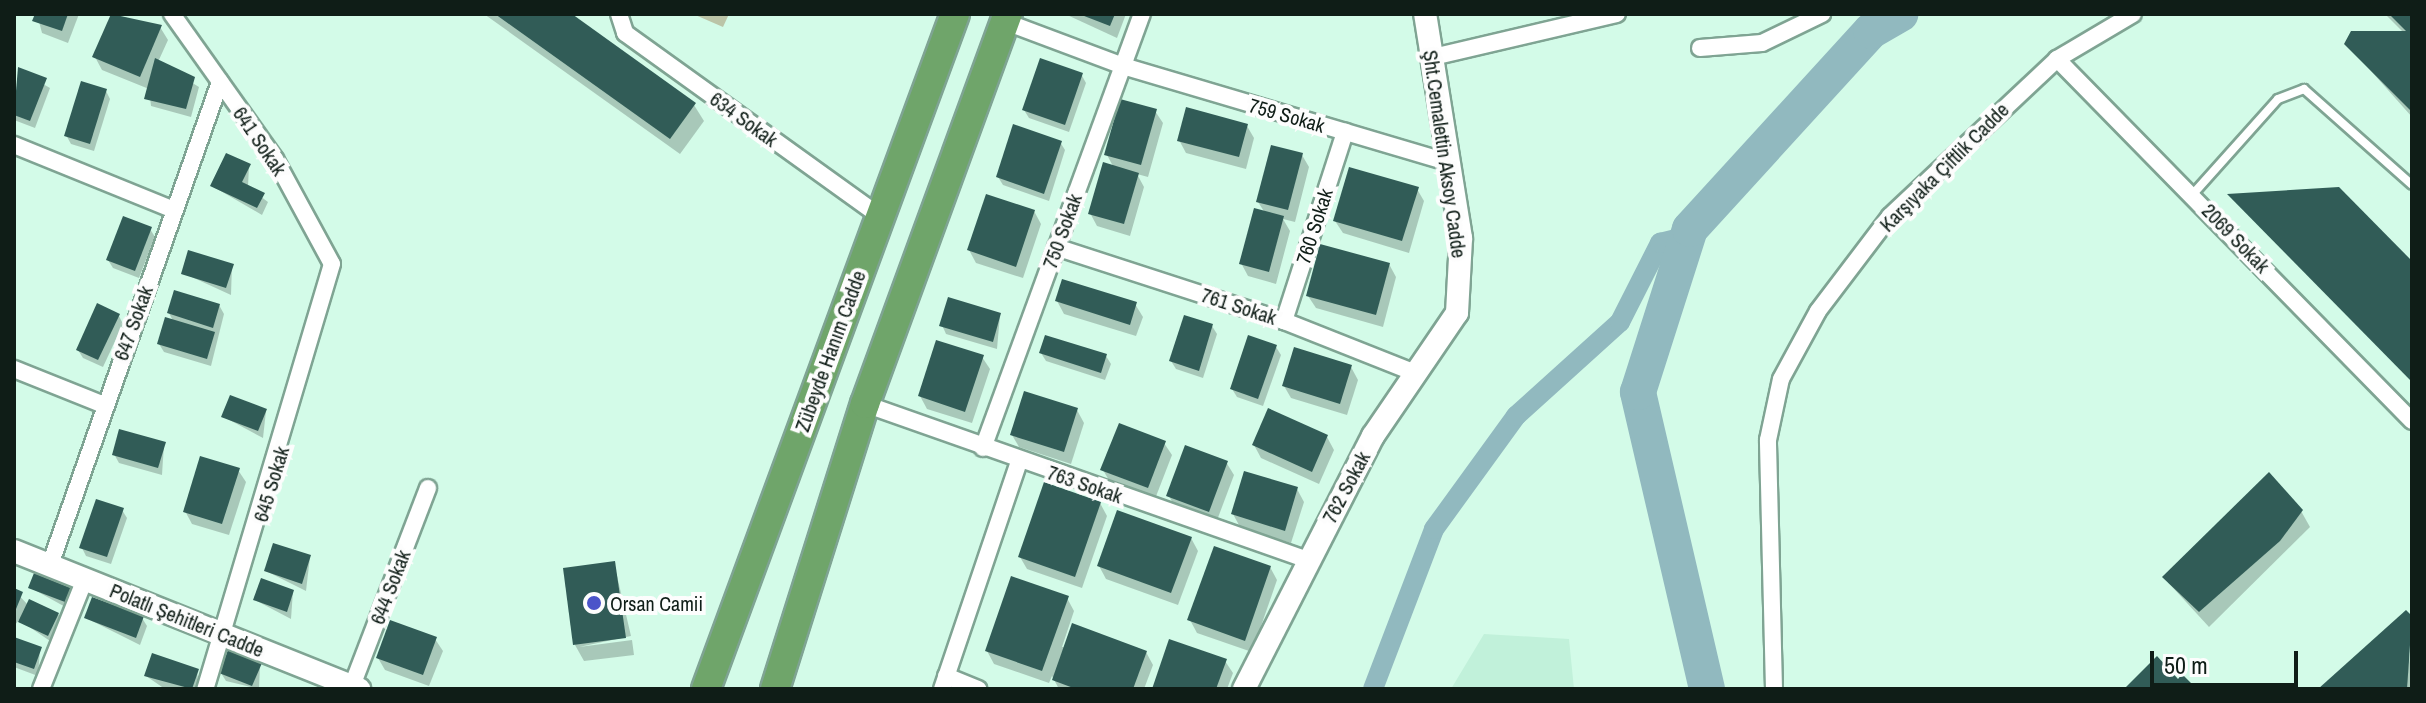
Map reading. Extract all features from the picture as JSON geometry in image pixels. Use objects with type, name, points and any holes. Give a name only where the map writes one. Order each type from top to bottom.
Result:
[{"type":"highway","name":"Zübeyde Hanım Cadde","points":[[706,689],[955,14]]},
{"type":"highway","points":[[775,689],[865,404],[1007,18]]},
{"type":"street","name":"641 Sokak","points":[[172,14],[275,159],[327,250],[333,277]]},
{"type":"street","name":"634 Sokak","points":[[619,14],[625,33],[880,216]]},
{"type":"street","name":"750 Sokak","points":[[983,448],[1142,14]]},
{"type":"street","name":"Şht.Cemalettin Aksoy Cadde","points":[[1425,14],[1450,163],[1461,294]]},
{"type":"street","points":[[1433,57],[1617,14]]},
{"type":"street","points":[[1700,48],[1762,43],[1822,14]]},
{"type":"street","name":"Karşıyaka Çiftlik Cadde","points":[[1774,689],[1768,440],[1781,379],[1818,311],[1890,216],[2057,59],[2133,14]]},
{"type":"street","name":"759 Sokak","points":[[1007,18],[1123,66],[1450,163]]},
{"type":"street","name":"2069 Sokak","points":[[2057,59],[2193,194],[2412,421]]},
{"type":"street","name":"647 Sokak","points":[[50,565],[220,82]]},
{"type":"street","name":"760 Sokak","points":[[1284,321],[1345,132]]},
{"type":"street","points":[[14,145],[174,210]]},
{"type":"street","name":"761 Sokak","points":[[1056,247],[1284,321],[1418,374]]},
{"type":"street","name":"645 Sokak","points":[[205,689],[225,635],[333,277]]},
{"type":"street","name":"762 Sokak","points":[[1244,689],[1307,560],[1373,436],[1457,313],[1461,294]]},
{"type":"street","points":[[14,369],[104,405]]},
{"type":"street","name":"763 Sokak","points":[[865,404],[1019,461],[1307,560]]},
{"type":"street","points":[[978,689],[944,683],[1019,461]]},
{"type":"street","name":"644 Sokak","points":[[356,688],[428,488]]},
{"type":"street","name":"Polatlı Şehitleri Cadde","points":[[14,551],[356,688]]},
{"type":"street","points":[[41,689],[85,579]]},
{"type":"lane","points":[[2193,194],[2278,99],[2304,89],[2412,185]]},
{"type":"shaded area","points":[[693,14],[729,14],[723,27]]},
{"type":"shaded area","points":[[1484,634],[1569,639],[1574,689],[1451,689]]},
{"type":"building","points":[[35,14],[68,14],[62,31],[32,21]]},
{"type":"building","points":[[111,14],[162,25],[140,77],[92,57]]},
{"type":"building","points":[[495,14],[572,14],[696,103],[670,139]]},
{"type":"building","points":[[1079,14],[1115,14],[1110,26]]},
{"type":"building","points":[[2389,14],[2412,14],[2412,112],[2344,44],[2351,31],[2406,31]]},
{"type":"building","points":[[155,58],[195,77],[186,109],[144,99]]},
{"type":"building","points":[[1040,58],[1083,73],[1065,125],[1022,110]]},
{"type":"building","points":[[18,67],[47,78],[30,121],[14,115]]},
{"type":"building","points":[[81,81],[107,89],[90,144],[64,136]]},
{"type":"building","points":[[1120,99],[1157,109],[1141,165],[1104,155]]},
{"type":"building","points":[[1186,107],[1248,124],[1239,157],[1177,141]]},
{"type":"building","points":[[1013,124],[1062,141],[1044,194],[996,177]]},
{"type":"building","points":[[1271,145],[1303,153],[1288,210],[1256,202]]},
{"type":"building","points":[[226,153],[251,164],[242,182],[265,193],[257,208],[210,186]]},
{"type":"building","points":[[1103,162],[1139,173],[1124,224],[1088,214]]},
{"type":"building","points":[[1349,167],[1419,187],[1402,241],[1333,221]]},
{"type":"building","points":[[2339,187],[2412,261],[2412,382],[2227,194]]},
{"type":"building","points":[[986,194],[1035,210],[1016,267],[967,250]]},
{"type":"building","points":[[1254,208],[1284,216],[1269,272],[1239,264]]},
{"type":"building","points":[[123,216],[152,227],[135,271],[106,260]]},
{"type":"building","points":[[1320,244],[1390,263],[1376,315],[1306,296]]},
{"type":"building","points":[[188,250],[234,264],[226,288],[181,274]]},
{"type":"building","points":[[1062,279],[1137,302],[1130,325],[1055,301]]},
{"type":"building","points":[[174,290],[220,304],[213,328],[167,313]]},
{"type":"building","points":[[948,297],[1001,313],[993,342],[939,326]]},
{"type":"building","points":[[97,303],[120,314],[98,360],[76,350]]},
{"type":"building","points":[[1184,315],[1213,324],[1199,371],[1169,361]]},
{"type":"building","points":[[165,317],[215,332],[207,359],[157,344]]},
{"type":"building","points":[[1045,335],[1107,354],[1101,373],[1039,353]]},
{"type":"building","points":[[1248,335],[1277,345],[1258,399],[1230,389]]},
{"type":"building","points":[[936,340],[984,355],[965,412],[918,396]]},
{"type":"building","points":[[1294,347],[1352,365],[1340,404],[1282,386]]},
{"type":"building","points":[[1024,391],[1078,408],[1064,452],[1010,435]]},
{"type":"building","points":[[230,395],[267,409],[258,431],[221,417]]},
{"type":"building","points":[[1268,408],[1328,435],[1312,472],[1252,445]]},
{"type":"building","points":[[1119,423],[1166,441],[1148,488],[1100,470]]},
{"type":"building","points":[[119,429],[166,442],[158,468],[112,455]]},
{"type":"building","points":[[1185,445],[1228,461],[1209,512],[1166,496]]},
{"type":"building","points":[[200,456],[240,468],[222,524],[183,512]]},
{"type":"building","points":[[1244,471],[1298,487],[1285,531],[1231,514]]},
{"type":"building","points":[[2269,472],[2303,510],[2280,541],[2199,612],[2162,577]]},
{"type":"building","points":[[1044,482],[1101,502],[1075,577],[1018,557]]},
{"type":"building","points":[[96,499],[124,508],[107,557],[79,548]]},
{"type":"building","points":[[1117,510],[1192,537],[1171,593],[1097,566]]},
{"type":"building","points":[[273,543],[311,555],[302,584],[264,571]]},
{"type":"building","points":[[1214,546],[1271,566],[1245,641],[1187,620]]},
{"type":"building","name":"Orsan Camii","points":[[615,561],[626,638],[573,645],[563,568]]},
{"type":"building","points":[[34,573],[71,588],[65,602],[28,588]]},
{"type":"building","points":[[1011,576],[1069,596],[1042,671],[985,651]]},
{"type":"building","points":[[261,578],[294,590],[287,612],[253,600]]},
{"type":"building","points":[[14,588],[23,592],[14,614]]},
{"type":"building","points":[[92,597],[144,616],[136,638],[84,618]]},
{"type":"building","points":[[29,599],[59,613],[48,636],[18,622]]},
{"type":"building","points":[[2406,610],[2412,616],[2407,689],[2318,689]]},
{"type":"building","points":[[390,620],[437,637],[423,675],[376,658]]},
{"type":"building","points":[[1072,623],[1147,651],[1133,689],[1076,689],[1052,680]]},
{"type":"building","points":[[14,637],[42,647],[34,669],[14,662]]},
{"type":"building","points":[[1169,639],[1227,659],[1216,689],[1152,689]]},
{"type":"building","points":[[228,650],[262,663],[252,686],[219,673]]},
{"type":"building","points":[[152,653],[199,669],[192,689],[144,676]]},
{"type":"building","points":[[2157,656],[2178,679],[2182,674],[2197,689],[2124,689]]},
{"type":"waterway","points":[[1707,689],[1638,392],[1690,229],[1871,31],[1900,14]]},
{"type":"waterway","points":[[1373,689],[1434,529],[1516,416],[1620,322],[1660,243],[1688,236]]},
{"type":"place","name":"Orsan Camii","points":[[594,603]]}]
